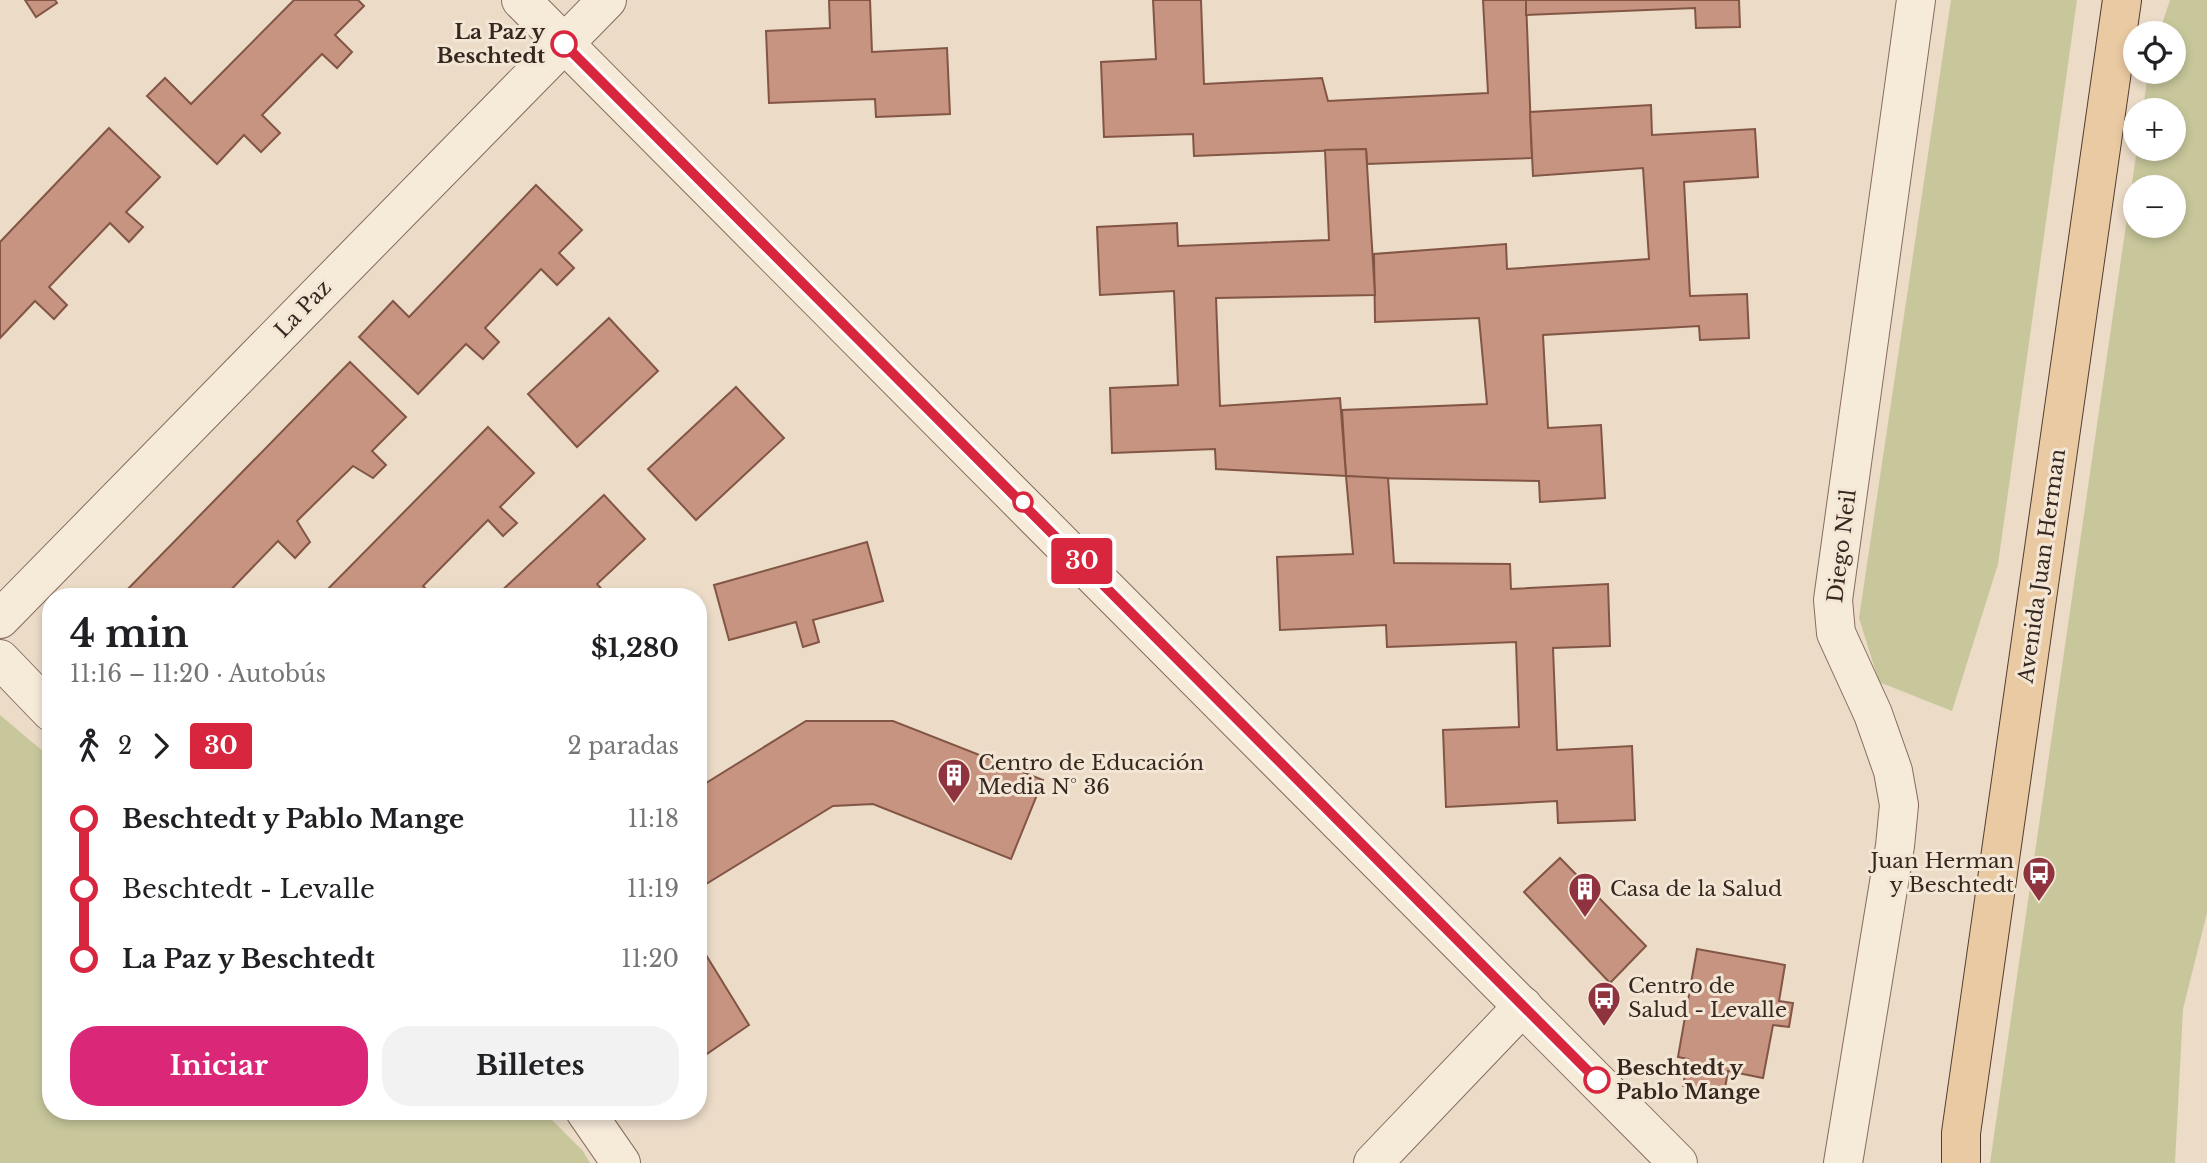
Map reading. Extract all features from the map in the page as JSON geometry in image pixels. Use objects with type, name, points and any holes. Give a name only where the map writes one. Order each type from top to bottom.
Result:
[{"type":"main road","name":"Avenida Juan Herman","points":[[1957,1153],[2123,5]]},
{"type":"street","points":[[521,0],[1678,1163]]},
{"type":"street","name":"La Paz","points":[[0,619],[607,0]]},
{"type":"street","name":"Diego Neil","points":[[1843,1163],[1893,859],[1899,805],[1893,771],[1873,714],[1836,633],[1833,600],[1916,0]]},
{"type":"street","points":[[0,659],[42,703]]},
{"type":"street","points":[[1373,1163],[1523,1006]]},
{"type":"street","points":[[590,1120],[621,1163]]},
{"type":"green space","points":[[1951,0],[2077,0],[1998,564],[1952,711],[1879,682],[1859,618]]},
{"type":"green space","points":[[2170,0],[2207,0],[2207,913],[2183,1009],[2175,1163],[1990,1163],[2124,238],[2186,238],[2186,175],[2133,175],[2135,161],[2186,161],[2186,98],[2145,98],[2146,84],[2186,84],[2186,21],[2163,21]]},
{"type":"green space","points":[[0,715],[42,750],[42,1120],[552,1120],[583,1151],[590,1163],[0,1163]]},
{"type":"building","points":[[25,0],[55,0],[57,3],[36,17]]},
{"type":"building","points":[[294,0],[358,0],[364,6],[335,35],[352,52],[337,68],[322,54],[262,115],[280,133],[261,152],[244,135],[217,164],[147,96],[165,78],[191,104]]},
{"type":"building","points":[[829,0],[870,0],[872,52],[947,48],[950,114],[876,117],[875,99],[769,103],[766,31],[830,28]]},
{"type":"building","points":[[1153,0],[1201,0],[1204,84],[1322,78],[1328,101],[1488,93],[1483,0],[1526,0],[1532,158],[1367,164],[1366,149],[1194,156],[1193,134],[1104,137],[1101,62],[1156,59]]},
{"type":"building","points":[[1526,0],[1739,0],[1740,27],[1696,28],[1695,8],[1526,15]]},
{"type":"building","points":[[1651,105],[1652,135],[1755,129],[1758,177],[1684,182],[1690,296],[1747,294],[1749,338],[1700,340],[1699,326],[1543,335],[1548,428],[1601,425],[1605,498],[1540,502],[1539,481],[1346,476],[1342,410],[1487,404],[1479,318],[1375,322],[1374,254],[1506,244],[1507,269],[1649,259],[1643,168],[1533,176],[1530,112]]},
{"type":"building","points":[[109,128],[160,177],[126,212],[143,227],[129,242],[110,223],[49,287],[67,305],[54,319],[35,301],[0,338],[0,242]]},
{"type":"building","points":[[1366,149],[1375,295],[1216,298],[1220,406],[1340,398],[1346,476],[1216,469],[1215,449],[1112,453],[1110,388],[1178,385],[1174,291],[1100,295],[1097,227],[1177,223],[1178,246],[1329,240],[1325,150]]},
{"type":"building","points":[[536,185],[582,230],[559,253],[574,268],[557,285],[541,269],[485,328],[499,342],[483,359],[466,344],[418,394],[359,337],[393,301],[409,317]]},
{"type":"building","points":[[609,318],[658,371],[577,447],[528,394]]},
{"type":"building","points":[[350,362],[406,417],[372,451],[386,465],[373,478],[353,466],[297,521],[310,542],[295,558],[278,541],[233,588],[129,588]]},
{"type":"building","points":[[736,387],[784,438],[696,520],[648,469]]},
{"type":"building","points":[[488,427],[534,473],[500,507],[517,523],[503,536],[488,520],[423,586],[425,588],[329,588]]},
{"type":"building","points":[[1346,476],[1388,478],[1394,563],[1510,564],[1511,589],[1608,584],[1610,646],[1553,648],[1557,750],[1632,746],[1635,820],[1558,823],[1557,801],[1446,807],[1443,730],[1519,727],[1516,642],[1387,647],[1386,625],[1280,630],[1277,557],[1353,554]]},
{"type":"building","points":[[604,495],[645,539],[597,584],[601,588],[505,588]]},
{"type":"building","points":[[867,542],[883,601],[813,620],[819,642],[803,647],[796,622],[729,640],[714,585]]},
{"type":"building","name":"Centro de Educación Media N° 36","points":[[806,721],[893,721],[1043,780],[1011,859],[873,804],[833,806],[707,883],[707,782]]},
{"type":"building","name":"Casa de la Salud","points":[[1560,858],[1646,946],[1610,983],[1524,892]]},
{"type":"building","points":[[1697,949],[1785,965],[1779,1001],[1793,1003],[1789,1027],[1773,1025],[1763,1078],[1728,1071],[1724,1094],[1683,1086],[1688,1059],[1678,1057]]},
{"type":"building","points":[[707,957],[749,1025],[707,1054]]},
{"type":"bus line","name":"30","points":[[564,44],[1597,1080]]},
{"type":"place","name":"La Paz y Beschtedt","points":[[564,44]]},
{"type":"place","name":"Centro de Educación Media N° 36","points":[[954,805]]},
{"type":"place","name":"Juan Herman y Beschtedt","points":[[2039,903]]},
{"type":"place","name":"Casa de la Salud","points":[[1585,919]]},
{"type":"place","name":"Centro de Salud - Levalle","points":[[1604,1028]]},
{"type":"place","name":"Beschtedt y Pablo Mange","points":[[1597,1080]]}]
